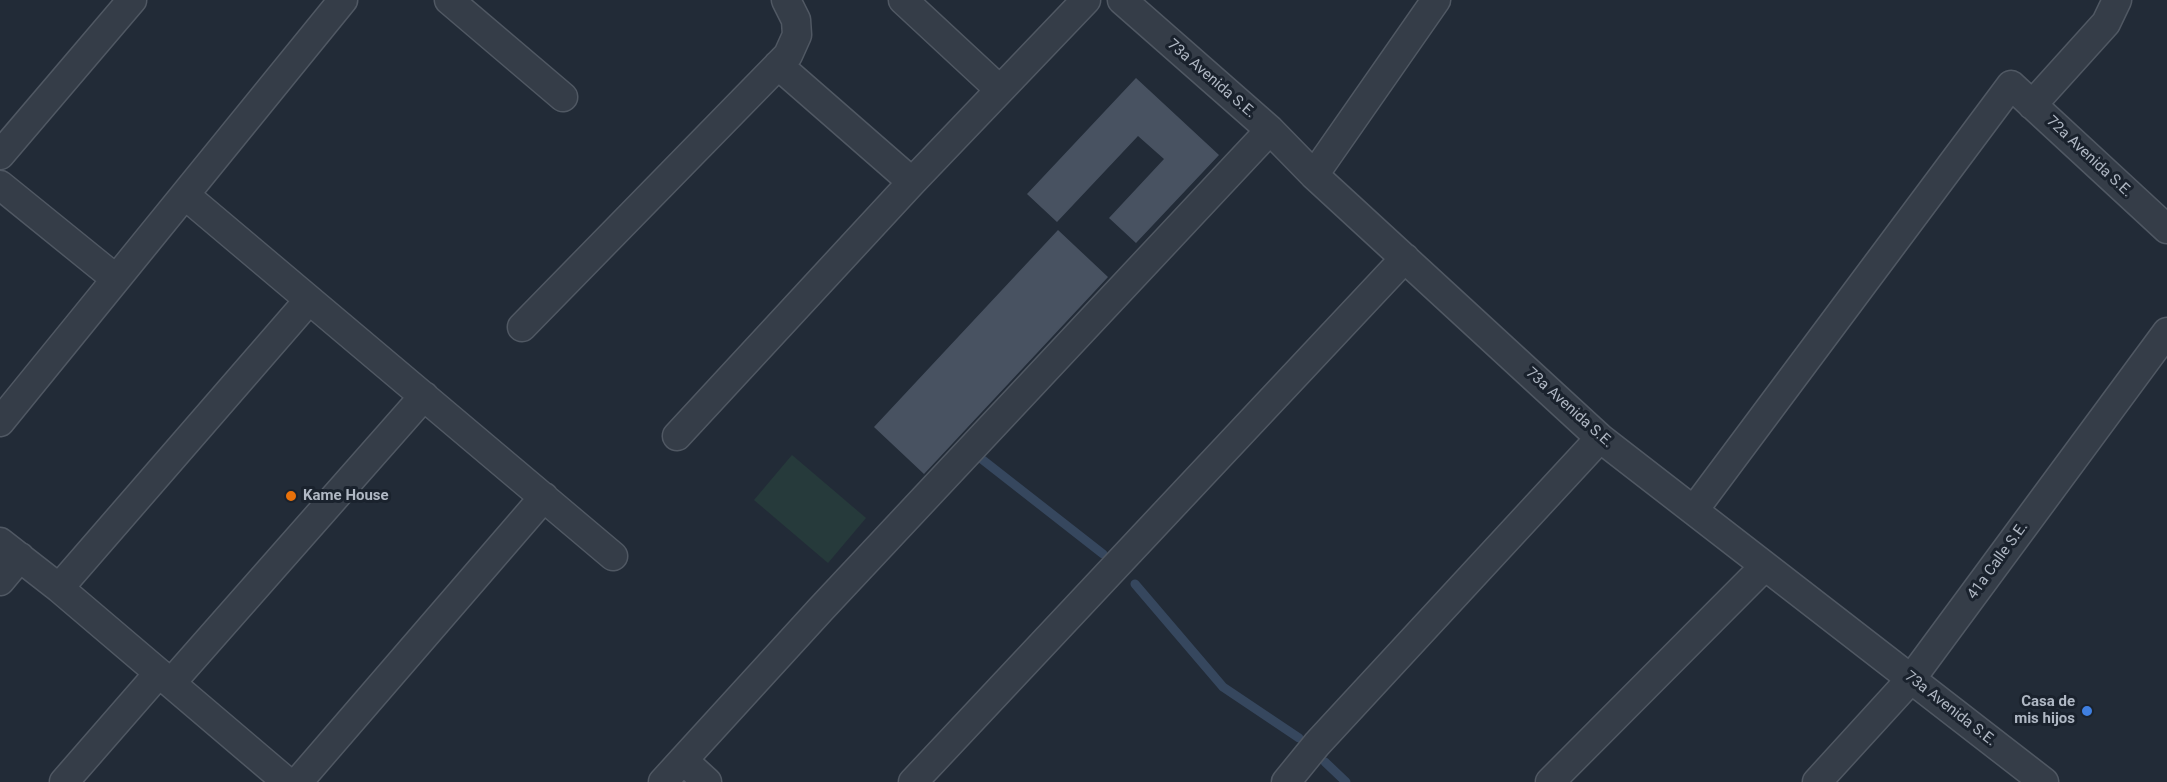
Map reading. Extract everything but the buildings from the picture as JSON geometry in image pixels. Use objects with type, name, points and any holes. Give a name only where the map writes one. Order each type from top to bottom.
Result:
[{"type":"street","points":[[0,155],[132,0]]},
{"type":"street","points":[[448,0],[563,97]]},
{"type":"street","points":[[522,327],[788,55],[797,35],[796,20],[786,0]]},
{"type":"street","points":[[903,0],[999,90]]},
{"type":"street","points":[[677,436],[912,182],[1086,0]]},
{"type":"street","name":"73a Avenida S.E.","points":[[1122,0],[1270,130],[1314,175],[1600,438],[2044,782]]},
{"type":"street","points":[[1314,175],[1436,0]]},
{"type":"street","points":[[2032,105],[2106,22],[2117,0]]},
{"type":"street","points":[[0,422],[185,195],[334,3]]},
{"type":"street","points":[[778,65],[912,182]]},
{"type":"street","name":"72a Avenida S.E.","points":[[1694,510],[2011,85],[2167,229]]},
{"type":"street","points":[[663,782],[821,609],[1270,130]]},
{"type":"street","points":[[0,185],[116,279]]},
{"type":"street","points":[[185,195],[613,556]]},
{"type":"street","points":[[913,782],[1405,258]]},
{"type":"street","points":[[59,588],[309,300]]},
{"type":"street","name":"41a Calle S.E.","points":[[1817,782],[1911,679],[2167,332]]},
{"type":"street","points":[[64,782],[165,678],[424,396]]},
{"type":"street","points":[[1286,782],[1317,744],[1600,438]]},
{"type":"street","points":[[298,782],[544,497]]},
{"type":"street","points":[[0,581],[10,549],[287,782]]},
{"type":"street","points":[[1550,782],[1765,566]]},
{"type":"street","points":[[683,760],[707,782]]},
{"type":"green space","points":[[792,455],[866,518],[828,563],[754,500]]},
{"type":"waterway","points":[[979,457],[1103,554]]},
{"type":"waterway","points":[[1135,584],[1223,687],[1299,738]]},
{"type":"waterway","points":[[1325,762],[1346,782]]},
{"type":"place","name":"Kame House","points":[[291,496]]},
{"type":"place","name":"Casa de mis hijos","points":[[2087,711]]}]
